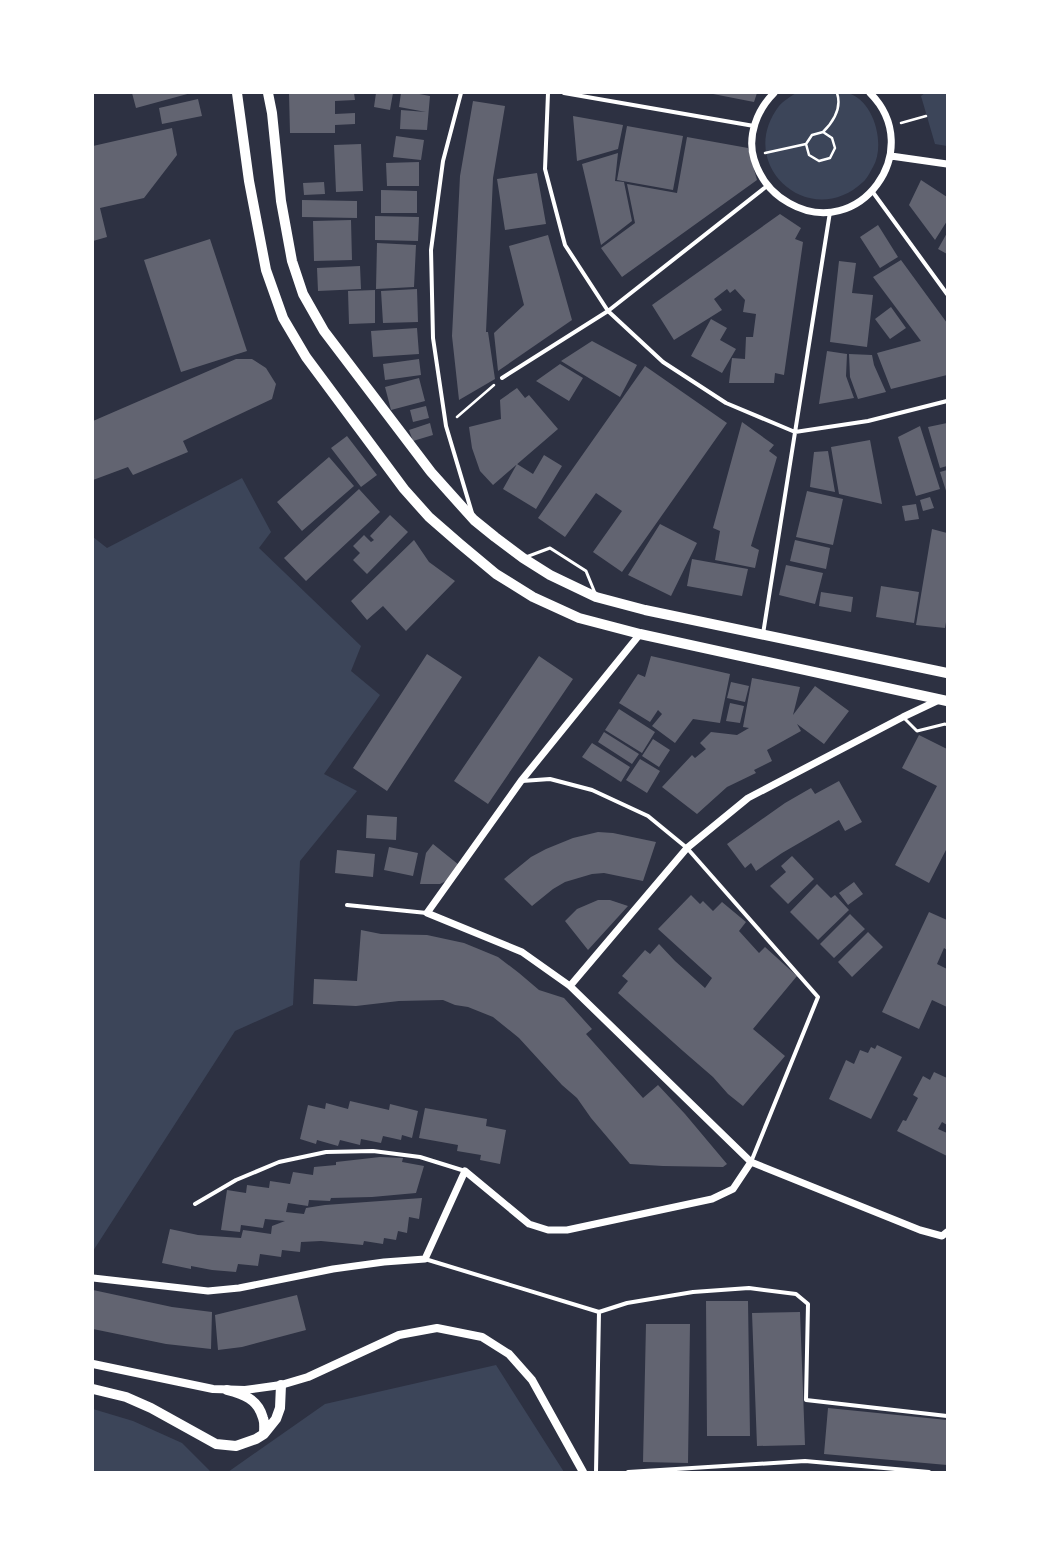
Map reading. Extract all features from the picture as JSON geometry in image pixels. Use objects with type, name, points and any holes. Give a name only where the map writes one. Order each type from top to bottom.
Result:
[{"type":"main road","points":[[237,93],[250,181],[266,270],[283,318],[306,357],[404,489],[429,517],[496,574],[533,598],[579,618],[640,634],[945,699]]},
{"type":"main road","points":[[268,93],[272,113],[281,201],[292,261],[304,294],[324,331],[431,472],[474,520],[495,538],[550,575],[596,597],[645,610],[947,673]]},
{"type":"main road","points":[[93,1364],[213,1389],[250,1390],[281,1386],[308,1377],[399,1335],[437,1328],[482,1337],[509,1354],[532,1380],[583,1472]]},
{"type":"main road","points":[[93,1389],[126,1397],[194,1431],[216,1444],[236,1446],[256,1439],[264,1434],[276,1419],[280,1408],[281,1386]]},
{"type":"main road","points":[[227,1390],[242,1393],[256,1403],[263,1418],[264,1434]]},
{"type":"street","points":[[461,93],[442,161],[431,250],[433,338],[446,426],[474,520]]},
{"type":"street","points":[[548,93],[545,169],[565,245],[608,311],[663,362],[726,403],[795,432],[868,421],[947,401]]},
{"type":"street","points":[[564,93],[754,126]]},
{"type":"street","points":[[774,93],[759,112],[754,126],[752,141],[753,156],[758,172],[767,186],[780,199],[795,207],[812,212],[830,212],[846,209],[860,202],[881,181],[891,156],[892,141],[890,126],[882,109],[871,93]]},
{"type":"street","points":[[891,156],[947,164]]},
{"type":"street","points":[[502,378],[608,311],[767,186]]},
{"type":"street","points":[[872,191],[947,294]]},
{"type":"street","points":[[762,634],[830,212]]},
{"type":"street","points":[[427,913],[521,781],[640,634]]},
{"type":"street","points":[[570,986],[687,848],[748,798],[903,717],[945,699]]},
{"type":"street","points":[[196,1204],[236,1180],[280,1162],[326,1152],[373,1151],[420,1157],[465,1171],[529,1224],[548,1230],[566,1230],[712,1199],[733,1189],[751,1162],[818,997],[687,848],[648,816],[592,790],[550,779],[521,781]]},
{"type":"street","points":[[347,905],[427,913],[522,952],[570,986],[751,1162],[920,1230],[945,1234]]},
{"type":"street","points":[[426,1259],[465,1171]]},
{"type":"street","points":[[93,1278],[208,1291],[238,1288],[332,1269],[384,1262],[426,1259],[599,1312],[627,1303],[693,1292],[749,1288],[796,1294],[808,1304],[806,1400],[947,1416]]},
{"type":"street","points":[[596,1472],[599,1312]]},
{"type":"street","points":[[628,1472],[805,1461],[929,1472]]},
{"type":"lane","points":[[523,558],[550,548],[586,570],[596,597]]},
{"type":"lane","points":[[903,717],[917,730],[945,724],[947,725]]},
{"type":"path","points":[[753,156],[806,144],[812,135],[823,132],[832,122],[838,110],[837,93]]},
{"type":"path","points":[[890,126],[926,116]]},
{"type":"path","points":[[806,144],[809,155],[819,161],[830,158],[835,148],[832,138],[823,132]]},
{"type":"path","points":[[446,426],[502,378]]},
{"type":"shaded area","points":[[796,93],[847,93],[856,97],[871,113],[878,136],[877,158],[864,181],[842,196],[821,200],[801,195],[784,185],[772,169],[766,150],[768,128],[779,106]]},
{"type":"shaded area","points":[[925,93],[947,93],[947,146],[935,144],[921,96]]},
{"type":"shaded area","points":[[242,478],[271,532],[259,548],[361,646],[351,671],[380,695],[324,774],[357,791],[300,861],[293,1005],[235,1031],[93,1251],[93,537],[107,548]]},
{"type":"shaded area","points":[[496,1365],[564,1472],[228,1472],[325,1404]]},
{"type":"shaded area","points":[[93,1409],[133,1421],[182,1443],[211,1472],[93,1472]]},
{"type":"building","points":[[132,93],[191,93],[136,108]]},
{"type":"building","points":[[289,93],[354,93],[355,100],[335,101],[335,114],[355,113],[355,124],[335,125],[335,133],[290,133]]},
{"type":"building","points":[[376,93],[393,93],[390,110],[374,107]]},
{"type":"building","points":[[401,93],[414,93],[430,96],[427,130],[400,129],[401,110],[426,112],[399,107]]},
{"type":"building","points":[[708,93],[757,93],[754,102]]},
{"type":"building","points":[[198,99],[202,116],[162,124],[159,108]]},
{"type":"building","points":[[473,101],[505,106],[493,178],[486,332],[488,332],[495,379],[459,400],[452,336],[460,176]]},
{"type":"building","points":[[573,116],[623,125],[618,149],[577,161]]},
{"type":"building","points":[[627,126],[683,136],[673,190],[617,180]]},
{"type":"building","points":[[172,128],[177,155],[144,198],[100,208],[107,237],[93,241],[93,146]]},
{"type":"building","points":[[396,136],[424,140],[421,160],[393,157]]},
{"type":"building","points":[[687,137],[748,148],[757,180],[622,277],[601,248],[635,223],[627,184],[677,193]]},
{"type":"building","points":[[361,144],[363,191],[336,192],[334,145]]},
{"type":"building","points":[[618,153],[615,181],[624,182],[632,221],[601,245],[582,164]]},
{"type":"building","points":[[419,162],[419,186],[387,186],[386,163]]},
{"type":"building","points":[[537,173],[546,224],[505,230],[497,179]]},
{"type":"building","points":[[921,180],[947,197],[947,221],[935,240],[909,205]]},
{"type":"building","points":[[324,182],[325,194],[304,195],[303,183]]},
{"type":"building","points":[[381,190],[417,191],[417,213],[381,213]]},
{"type":"building","points":[[302,200],[357,201],[357,218],[302,217]]},
{"type":"building","points":[[780,214],[801,228],[795,239],[803,242],[784,375],[775,373],[774,383],[729,383],[732,358],[745,359],[746,337],[753,337],[756,314],[743,312],[745,300],[735,289],[730,293],[727,289],[714,299],[722,310],[674,340],[652,305]]},
{"type":"building","points":[[375,216],[419,217],[418,241],[375,240]]},
{"type":"building","points":[[351,220],[352,260],[314,261],[313,221]]},
{"type":"building","points":[[878,225],[898,257],[880,268],[860,237]]},
{"type":"building","points":[[947,233],[947,254],[938,249]]},
{"type":"building","points":[[548,235],[572,320],[498,371],[494,333],[524,305],[509,246]]},
{"type":"building","points":[[210,239],[247,351],[181,372],[144,260]]},
{"type":"building","points":[[377,243],[416,245],[414,287],[376,289]]},
{"type":"building","points":[[901,260],[947,323],[947,375],[891,389],[877,353],[921,341],[873,277]]},
{"type":"building","points":[[839,261],[856,263],[852,293],[873,295],[867,347],[830,342]]},
{"type":"building","points":[[360,266],[361,289],[318,291],[317,268]]},
{"type":"building","points":[[417,289],[418,322],[383,323],[381,291]]},
{"type":"building","points":[[375,290],[375,323],[349,324],[348,291]]},
{"type":"building","points":[[891,307],[906,328],[890,339],[875,319]]},
{"type":"building","points":[[711,319],[727,328],[720,340],[736,349],[722,373],[691,356]]},
{"type":"building","points":[[417,328],[419,354],[373,357],[371,331]]},
{"type":"building","points":[[592,341],[637,365],[620,397],[561,361]]},
{"type":"building","points":[[827,351],[847,354],[846,376],[854,398],[819,404]]},
{"type":"building","points":[[849,354],[872,355],[874,365],[886,392],[858,399],[850,377]]},
{"type":"building","points":[[236,359],[252,359],[266,368],[276,384],[272,399],[183,441],[188,452],[133,475],[128,467],[93,480],[93,421]]},
{"type":"building","points":[[419,359],[421,375],[385,380],[383,364]]},
{"type":"building","points":[[560,364],[583,378],[569,401],[536,381]]},
{"type":"building","points":[[645,366],[727,423],[622,572],[593,552],[622,511],[596,493],[565,537],[538,518]]},
{"type":"building","points":[[419,378],[425,401],[391,410],[385,387]]},
{"type":"building","points":[[517,388],[525,398],[529,395],[558,429],[493,485],[480,471],[472,448],[469,427],[501,419],[500,400]]},
{"type":"building","points":[[426,406],[429,418],[413,422],[410,410]]},
{"type":"building","points":[[742,422],[774,445],[769,451],[777,457],[751,546],[759,550],[755,568],[715,560],[720,531],[713,528]]},
{"type":"building","points":[[430,423],[433,435],[413,441],[409,430]]},
{"type":"building","points":[[947,423],[947,466],[940,468],[928,427]]},
{"type":"building","points":[[920,426],[940,489],[916,496],[898,437]]},
{"type":"building","points":[[347,436],[377,475],[361,487],[331,448]]},
{"type":"building","points":[[870,440],[882,504],[839,494],[831,447]]},
{"type":"building","points":[[828,451],[835,492],[810,487],[814,452]]},
{"type":"building","points":[[544,455],[562,466],[536,509],[503,489],[517,464],[533,474]]},
{"type":"building","points":[[329,457],[354,486],[302,531],[277,502]]},
{"type":"building","points":[[947,470],[947,494],[940,472]]},
{"type":"building","points":[[359,489],[380,512],[306,581],[284,558]]},
{"type":"building","points":[[807,491],[843,499],[833,545],[796,537]]},
{"type":"building","points":[[930,497],[934,508],[923,511],[920,500]]},
{"type":"building","points":[[916,504],[919,519],[905,521],[902,506]]},
{"type":"building","points":[[390,515],[408,532],[367,574],[353,560],[360,553],[353,546],[364,535],[371,542],[374,540],[370,536]]},
{"type":"building","points":[[660,524],[697,543],[671,596],[628,575]]},
{"type":"building","points":[[932,529],[947,533],[947,616],[945,628],[916,625]]},
{"type":"building","points":[[414,540],[429,562],[455,581],[406,631],[383,606],[367,620],[351,601]]},
{"type":"building","points":[[795,540],[830,548],[826,569],[790,561]]},
{"type":"building","points":[[692,559],[748,569],[742,596],[687,586]]},
{"type":"building","points":[[786,565],[823,573],[815,604],[779,595]]},
{"type":"building","points":[[881,586],[919,592],[914,623],[876,617]]},
{"type":"building","points":[[821,592],[853,597],[851,612],[819,606]]},
{"type":"building","points":[[427,654],[462,677],[387,791],[353,768]]},
{"type":"building","points":[[539,656],[573,679],[488,804],[454,781]]},
{"type":"building","points":[[651,656],[730,674],[720,723],[693,719],[675,743],[652,726],[662,714],[658,710],[650,722],[619,703],[638,674],[645,677]]},
{"type":"building","points":[[752,678],[800,687],[793,715],[815,686],[849,711],[824,744],[797,724],[801,731],[767,750],[772,761],[754,770],[756,773],[727,787],[697,814],[662,787],[692,755],[695,758],[706,749],[700,743],[711,732],[737,735],[749,728],[743,727]]},
{"type":"building","points":[[731,682],[749,686],[745,702],[727,698]]},
{"type":"building","points":[[730,703],[744,706],[740,723],[726,721]]},
{"type":"building","points":[[619,709],[655,732],[642,753],[605,730]]},
{"type":"building","points":[[604,732],[639,754],[632,764],[598,742]]},
{"type":"building","points":[[919,735],[947,749],[947,848],[929,883],[895,865],[937,786],[902,768]]},
{"type":"building","points":[[653,739],[670,750],[659,767],[642,756]]},
{"type":"building","points":[[592,743],[630,767],[621,782],[582,757]]},
{"type":"building","points":[[640,759],[660,771],[647,793],[626,780]]},
{"type":"building","points":[[839,781],[862,822],[845,831],[839,820],[782,853],[756,871],[751,863],[745,868],[727,844],[785,803],[811,788],[815,794]]},
{"type":"building","points":[[367,815],[397,817],[396,840],[366,838]]},
{"type":"building","points":[[598,832],[613,833],[656,842],[643,881],[604,873],[592,874],[565,882],[553,889],[532,906],[504,879],[531,857],[546,849],[573,838]]},
{"type":"building","points":[[433,844],[459,865],[446,881],[440,884],[420,884],[426,853]]},
{"type":"building","points":[[389,847],[418,853],[413,876],[384,870]]},
{"type":"building","points":[[337,850],[375,854],[373,877],[335,873]]},
{"type":"building","points":[[792,856],[814,879],[788,904],[770,886],[786,872],[781,866]]},
{"type":"building","points":[[854,882],[863,894],[848,905],[839,893]]},
{"type":"building","points":[[817,884],[831,898],[835,895],[849,910],[818,940],[790,912]]},
{"type":"building","points":[[691,895],[700,904],[703,901],[713,911],[722,902],[746,922],[739,931],[759,953],[765,947],[797,976],[753,1029],[785,1056],[743,1106],[728,1094],[713,1077],[618,993],[628,981],[622,976],[645,950],[650,954],[659,944],[675,961],[705,988],[712,978],[658,929]]},
{"type":"building","points":[[598,900],[610,900],[628,906],[588,950],[565,921],[577,909]]},
{"type":"building","points":[[929,912],[947,920],[947,950],[944,948],[937,964],[947,969],[947,1007],[932,1000],[919,1029],[882,1012]]},
{"type":"building","points":[[850,914],[865,929],[834,958],[820,944]]},
{"type":"building","points":[[361,930],[381,934],[427,935],[464,943],[498,957],[539,990],[564,998],[592,1029],[586,1034],[643,1098],[658,1085],[685,1114],[727,1164],[723,1167],[630,1164],[591,1118],[577,1098],[562,1085],[519,1038],[493,1017],[468,1007],[455,1005],[443,1000],[399,1001],[356,1006],[313,1004],[314,979],[357,981]]},
{"type":"building","points":[[868,932],[883,947],[852,977],[838,962]]},
{"type":"building","points":[[877,1045],[902,1057],[871,1119],[829,1099],[846,1060],[854,1064],[860,1050],[868,1053],[871,1047],[875,1049]]},
{"type":"building","points":[[934,1072],[947,1078],[947,1125],[942,1122],[938,1129],[947,1133],[947,1156],[897,1131],[903,1120],[906,1121],[918,1098],[913,1095],[923,1076],[930,1080]]},
{"type":"building","points":[[350,1101],[389,1110],[390,1104],[418,1111],[412,1138],[402,1135],[401,1140],[383,1136],[381,1143],[361,1139],[360,1145],[340,1140],[338,1146],[317,1140],[316,1144],[300,1139],[308,1105],[325,1109],[326,1103],[348,1109]]},
{"type":"building","points":[[425,1108],[487,1119],[486,1126],[506,1130],[500,1164],[480,1160],[481,1155],[457,1151],[458,1145],[419,1138]]},
{"type":"building","points":[[380,1157],[403,1158],[402,1162],[424,1166],[416,1193],[372,1197],[331,1198],[330,1201],[309,1200],[308,1206],[288,1203],[286,1212],[304,1214],[306,1208],[325,1205],[422,1198],[419,1219],[409,1217],[407,1233],[398,1231],[396,1240],[384,1238],[383,1244],[364,1241],[363,1245],[321,1241],[301,1242],[300,1252],[282,1250],[281,1257],[260,1254],[258,1266],[238,1264],[236,1272],[191,1266],[191,1269],[162,1263],[170,1229],[198,1235],[241,1238],[243,1230],[271,1234],[272,1226],[285,1221],[265,1219],[263,1228],[241,1225],[240,1232],[221,1230],[227,1190],[246,1193],[247,1185],[269,1188],[270,1181],[290,1184],[293,1172],[313,1175],[314,1167],[336,1165],[336,1162]]},
{"type":"building","points":[[93,1290],[172,1307],[212,1312],[211,1349],[166,1344],[93,1329]]},
{"type":"building","points":[[297,1295],[306,1330],[242,1347],[218,1350],[215,1315]]},
{"type":"building","points":[[706,1301],[748,1301],[750,1436],[707,1436]]},
{"type":"building","points":[[800,1312],[805,1445],[757,1446],[752,1313]]},
{"type":"building","points":[[646,1324],[690,1324],[688,1463],[643,1462]]},
{"type":"building","points":[[828,1408],[947,1420],[947,1465],[824,1454]]}]
